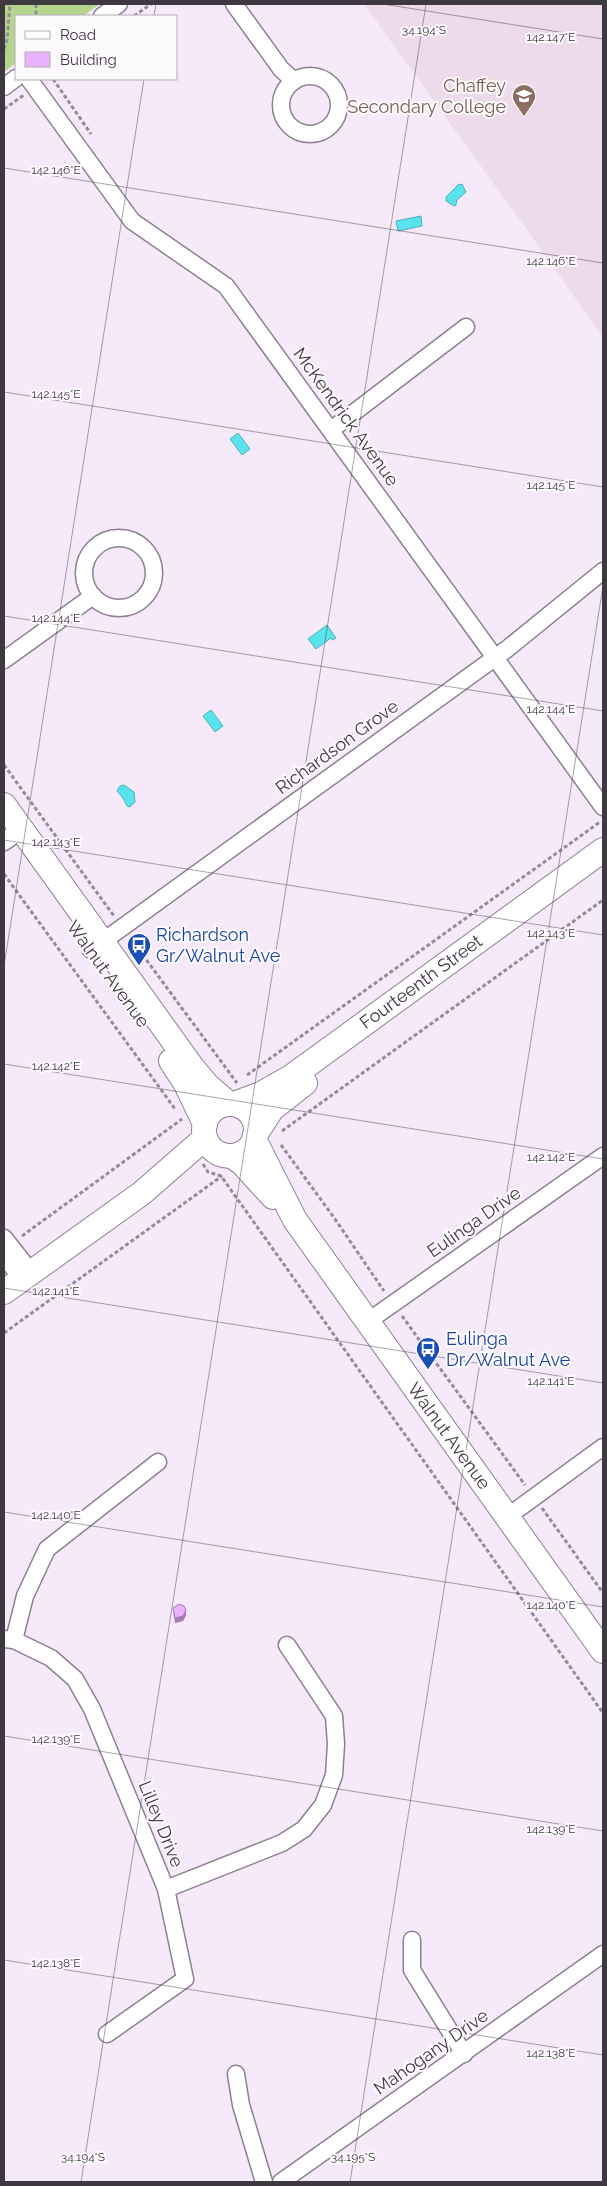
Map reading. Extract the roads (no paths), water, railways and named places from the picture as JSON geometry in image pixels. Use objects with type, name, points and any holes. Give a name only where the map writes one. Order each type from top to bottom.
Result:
[{"type":"street","points":[[103,15],[119,4]]},
{"type":"street","points":[[234,4],[281,69],[294,81]]},
{"type":"street","points":[[4,87],[15,79]]},
{"type":"street","name":"McKendrick Avenue","points":[[31,80],[132,222],[226,286],[603,807]]},
{"type":"street","points":[[331,430],[466,327]]},
{"type":"street","points":[[124,537],[138,542],[148,551],[153,562],[155,574],[152,588],[144,598],[134,605],[119,608],[106,606],[93,596],[85,582],[86,561],[92,550],[101,542],[112,538],[124,537]]},
{"type":"street","name":"Richardson Grove","points":[[96,946],[495,658],[603,571]]},
{"type":"street","points":[[4,660],[93,596]]},
{"type":"street","name":"Walnut Avenue","points":[[4,805],[8,832],[202,1079],[232,1104]]},
{"type":"street","name":"Fourteenth Street","points":[[232,1104],[254,1084],[292,1077],[603,850]]},
{"type":"street","name":"Fourteenth Street","points":[[261,1137],[272,1109],[603,868]]},
{"type":"street","name":"Walnut Avenue","points":[[96,946],[186,1084],[207,1147],[242,1163],[295,1220],[603,1652]]},
{"type":"street","points":[[6,1246],[19,1281],[207,1147],[245,1151],[261,1137],[253,1119],[242,1107],[232,1104],[214,1110],[207,1147]]},
{"type":"street","name":"Walnut Avenue","points":[[261,1137],[295,1220]]},
{"type":"street","name":"Eulinga Drive","points":[[368,1322],[603,1156]]},
{"type":"street","points":[[508,1517],[603,1448]]},
{"type":"street","points":[[9,1640],[25,1596],[47,1549],[158,1462]]},
{"type":"street","name":"Lilley Drive","points":[[9,1640],[51,1658],[75,1679],[92,1709],[166,1890],[185,1979],[107,2034]]},
{"type":"street","points":[[166,1890],[282,1843],[304,1829],[323,1806],[334,1776],[336,1744],[334,1716],[287,1645]]},
{"type":"street","points":[[412,1940],[412,1970],[464,2054]]},
{"type":"street","name":"Mahogany Drive","points":[[281,2182],[603,1954]]},
{"type":"street","points":[[236,2074],[241,2105],[264,2182]]},
{"type":"water","points":[[462,184],[466,192],[457,200],[454,206],[446,201],[446,197],[458,185]]},
{"type":"water","points":[[421,216],[422,226],[398,231],[396,221]]},
{"type":"water","points":[[238,433],[250,449],[242,455],[230,439]]},
{"type":"water","points":[[327,625],[336,638],[333,640],[331,638],[316,649],[308,639]]},
{"type":"water","points":[[211,710],[223,726],[215,732],[203,716]]},
{"type":"water","points":[[124,785],[134,792],[135,802],[130,807],[127,806],[117,791],[120,786]]},
{"type":"place","name":"Chaffey Secondary College","points":[[524,117]]},
{"type":"place","name":"Richardson Gr/Walnut Ave","points":[[139,966]]},
{"type":"place","name":"Eulinga Dr/Walnut Ave","points":[[428,1370]]}]
